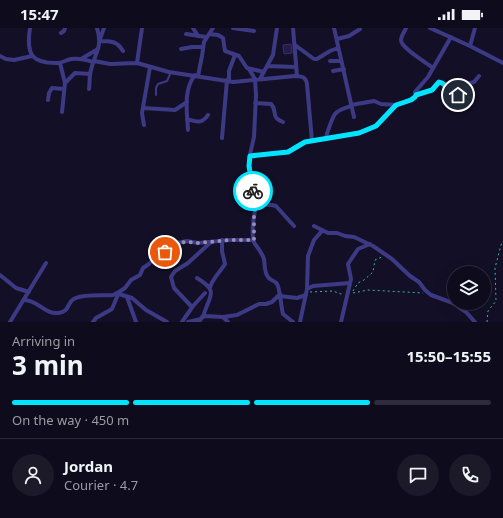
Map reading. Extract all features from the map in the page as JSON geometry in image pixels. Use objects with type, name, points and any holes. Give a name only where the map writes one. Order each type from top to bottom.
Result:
[{"type":"street","points":[[30,28],[28,44],[32,56],[35,59],[42,61],[60,62],[72,59],[110,64],[137,63],[171,72],[228,81],[302,76],[306,80],[312,141]]},
{"type":"street","points":[[61,33],[65,28]]},
{"type":"street","points":[[97,28],[100,40]]},
{"type":"street","points":[[89,89],[90,74],[104,28]]},
{"type":"street","points":[[137,63],[142,28]]},
{"type":"street","points":[[193,28],[198,36]]},
{"type":"street","points":[[188,130],[187,90],[190,82],[196,75],[202,56],[203,47],[213,28]]},
{"type":"street","points":[[232,28],[254,31]]},
{"type":"street","points":[[277,28],[274,55],[264,72],[257,79],[254,137],[249,166],[251,182],[257,204],[254,212],[254,240],[263,257],[267,276],[278,285],[283,314],[293,322]]},
{"type":"street","points":[[293,28],[297,76]]},
{"type":"street","points":[[334,28],[354,117]]},
{"type":"street","points":[[406,28],[401,40],[402,43],[409,51],[433,68]]},
{"type":"street","points":[[430,28],[503,63]]},
{"type":"street","points":[[470,46],[475,28]]},
{"type":"street","points":[[337,39],[349,36],[360,29]]},
{"type":"street","points":[[186,34],[198,36],[218,35],[223,38],[224,51],[241,58],[245,66],[257,79]]},
{"type":"street","points":[[416,95],[415,92],[428,77],[451,38]]},
{"type":"street","points":[[100,40],[114,42],[118,44],[123,51]]},
{"type":"street","points":[[295,45],[314,59],[321,58],[330,51],[338,48]]},
{"type":"street","points":[[181,49],[192,46],[203,47]]},
{"type":"street","points":[[80,60],[98,49]]},
{"type":"street","points":[[222,138],[228,71],[235,55]]},
{"type":"street","points":[[0,56],[6,59],[14,60],[32,56]]},
{"type":"street","points":[[330,62],[342,61]]},
{"type":"street","points":[[60,62],[65,83],[62,112]]},
{"type":"street","points":[[267,66],[296,67]]},
{"type":"street","points":[[144,125],[142,117],[150,67]]},
{"type":"street","points":[[249,69],[264,72]]},
{"type":"street","points":[[333,72],[344,69]]},
{"type":"street","points":[[65,83],[75,73],[90,74]]},
{"type":"street","points":[[183,74],[190,82]]},
{"type":"street","points":[[326,139],[334,115],[351,105],[374,101],[381,104],[397,105],[411,100],[416,95],[432,90],[439,82],[461,95],[467,84],[474,82],[478,76]]},
{"type":"street","points":[[48,100],[49,93],[52,88],[64,89]]},
{"type":"street","points":[[143,108],[175,110],[187,102]]},
{"type":"street","points":[[255,103],[271,104],[274,107],[275,117],[283,122]]},
{"type":"street","points":[[250,156],[288,152],[305,142],[359,133],[376,126],[397,105]]},
{"type":"street","points":[[188,119],[202,122],[208,115]]},
{"type":"street","points":[[257,204],[276,206],[294,226]]},
{"type":"street","points":[[314,226],[328,233],[338,233],[354,237],[370,244],[419,282],[430,294],[453,303],[466,312],[475,322]]},
{"type":"street","points":[[300,322],[307,292],[308,256],[314,240],[322,231]]},
{"type":"street","points":[[93,322],[96,318],[112,309],[119,293],[131,280],[139,275],[143,268],[157,255],[165,252],[177,243],[242,239],[254,240]]},
{"type":"street","points":[[207,302],[205,294],[206,288],[209,287],[225,264],[222,251],[222,240]]},
{"type":"street","points":[[192,306],[174,288],[171,277],[175,271],[188,264],[211,242]]},
{"type":"street","points":[[341,322],[351,275],[348,264],[358,250],[370,244]]},
{"type":"street","points":[[10,322],[46,263]]},
{"type":"street","points":[[0,275],[16,288],[29,292]]},
{"type":"street","points":[[197,278],[209,287],[211,296],[207,302],[201,319]]},
{"type":"street","points":[[188,322],[208,316],[223,317],[237,315],[259,304],[280,302],[307,292],[310,287],[350,282]]},
{"type":"street","points":[[24,300],[33,301],[48,312],[60,313],[66,310],[70,302],[77,297],[113,295],[119,293],[134,299],[146,310],[167,322]]},
{"type":"street","points":[[182,322],[192,306],[205,294]]},
{"type":"street","points":[[280,295],[290,298]]},
{"type":"street","points":[[271,303],[280,295]]},
{"type":"street","points":[[127,297],[136,322]]},
{"type":"street","points":[[223,317],[228,322]]},
{"type":"lane","points":[[156,95],[156,88],[158,84],[167,81],[171,72]]},
{"type":"path","points":[[487,322],[488,311],[496,301],[496,268],[503,241]]},
{"type":"path","points":[[386,255],[375,260],[373,272],[364,280],[358,282],[351,294],[368,290],[430,294]]},
{"type":"path","points":[[307,292],[333,290],[339,294],[347,295]]},
{"type":"building","points":[[291,44],[292,53],[284,54],[283,45]]},
{"type":"way so far","points":[[165,252],[177,243],[191,241],[198,243],[205,241],[254,240],[254,212],[257,204],[253,191]]},
{"type":"route","points":[[253,191],[249,166],[250,156],[288,152],[305,142],[359,133],[376,126],[396,105],[411,100],[416,95],[434,89],[439,82],[458,95]]}]
